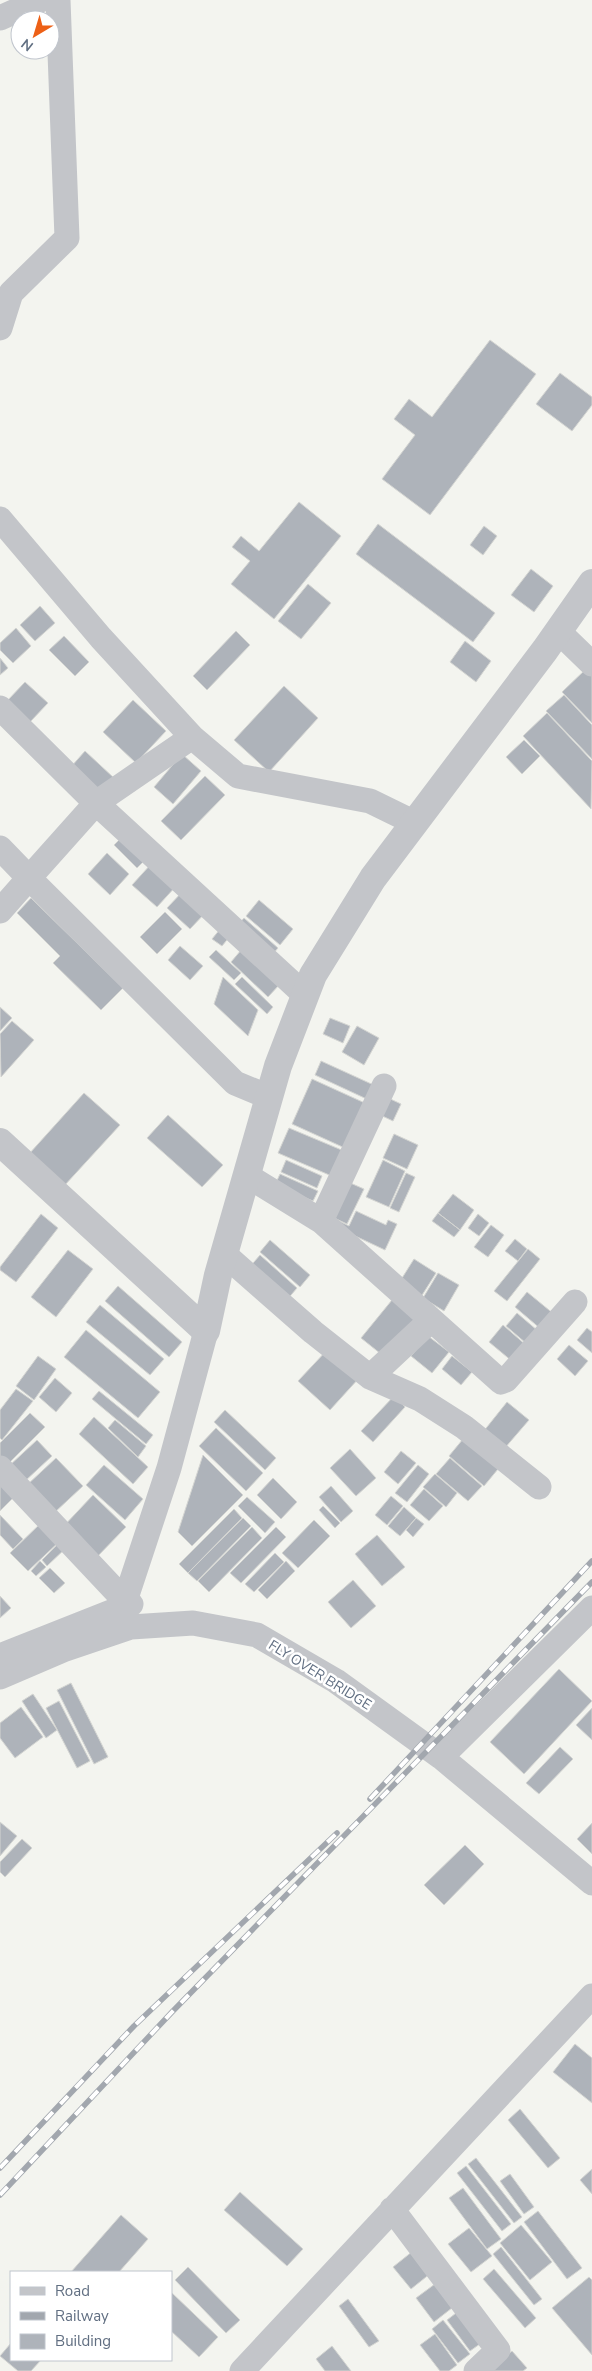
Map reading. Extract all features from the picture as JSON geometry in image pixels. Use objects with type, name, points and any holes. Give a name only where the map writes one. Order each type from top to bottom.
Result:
[{"type":"street","points":[[0,18],[40,0]]},
{"type":"street","points":[[0,328],[11,294],[68,238],[58,0]]},
{"type":"street","points":[[0,518],[101,638],[192,737],[238,776],[370,800],[415,823]]},
{"type":"street","points":[[126,1601],[169,1468],[206,1331],[224,1254],[269,1096],[278,1066],[313,975],[373,878],[558,632],[592,582]]},
{"type":"street","points":[[558,632],[592,664]]},
{"type":"street","points":[[0,708],[96,803],[305,995]]},
{"type":"street","points":[[0,911],[96,803],[192,737]]},
{"type":"street","points":[[0,848],[235,1083],[269,1096]]},
{"type":"street","points":[[322,1222],[384,1086]]},
{"type":"street","points":[[0,1142],[206,1331]]},
{"type":"street","points":[[246,1174],[322,1222],[502,1382],[506,1380],[575,1302]]},
{"type":"street","points":[[224,1254],[313,1332],[370,1377],[420,1398],[464,1427],[540,1486]]},
{"type":"street","points":[[370,1377],[431,1320]]},
{"type":"street","points":[[0,1468],[126,1601],[131,1604],[0,1656]]},
{"type":"street","points":[[441,1757],[592,1608]]},
{"type":"street","name":"FLY OVER BRIDGE","points":[[0,1677],[63,1650],[131,1627],[193,1623],[257,1635],[336,1681],[441,1757],[592,1883]]},
{"type":"street","points":[[242,2371],[592,1996]]},
{"type":"street","points":[[392,2209],[498,2350],[476,2371]]},
{"type":"building","points":[[490,340],[536,374],[430,515],[382,479],[415,435],[394,419],[409,399],[432,417]]},
{"type":"building","points":[[560,373],[592,397],[592,405],[572,431],[536,404]]},
{"type":"building","points":[[299,502],[341,536],[274,619],[231,584],[250,561],[232,547],[241,536],[259,551]]},
{"type":"building","points":[[378,524],[495,613],[473,642],[356,554]]},
{"type":"building","points":[[484,526],[497,536],[483,555],[470,545]]},
{"type":"building","points":[[531,569],[553,586],[534,612],[511,595]]},
{"type":"building","points":[[308,584],[331,603],[301,639],[278,621]]},
{"type":"building","points":[[40,606],[55,623],[35,641],[20,625]]},
{"type":"building","points":[[16,628],[31,646],[13,663],[0,650],[0,643]]},
{"type":"building","points":[[236,631],[250,645],[207,690],[193,676]]},
{"type":"building","points":[[64,636],[89,662],[75,676],[49,650]]},
{"type":"building","points":[[465,641],[491,661],[476,682],[450,662]]},
{"type":"building","points":[[0,658],[8,668],[0,675]]},
{"type":"building","points":[[586,669],[592,675],[592,723],[562,692]]},
{"type":"building","points":[[25,682],[48,703],[30,722],[7,701]]},
{"type":"building","points":[[284,686],[318,718],[269,772],[234,740]]},
{"type":"building","points":[[564,695],[592,725],[592,759],[546,711]]},
{"type":"building","points":[[133,700],[166,731],[136,763],[103,732]]},
{"type":"building","points":[[547,713],[592,761],[591,809],[523,736]]},
{"type":"building","points":[[524,740],[540,756],[522,774],[506,757]]},
{"type":"building","points":[[85,751],[114,778],[99,792],[70,768]]},
{"type":"building","points":[[182,754],[201,771],[173,804],[154,787]]},
{"type":"building","points":[[205,776],[225,795],[181,840],[161,821]]},
{"type":"building","points":[[122,837],[146,859],[137,868],[114,845]]},
{"type":"building","points":[[107,853],[129,874],[110,895],[88,874]]},
{"type":"building","points":[[152,863],[177,885],[157,907],[132,885]]},
{"type":"building","points":[[184,890],[207,911],[190,929],[167,908]]},
{"type":"building","points":[[31,898],[123,988],[101,1010],[53,963],[60,956],[17,913]]},
{"type":"building","points":[[259,900],[293,929],[280,945],[246,916]]},
{"type":"building","points":[[165,912],[182,929],[157,954],[140,937]]},
{"type":"building","points":[[244,918],[278,948],[271,956],[237,926]]},
{"type":"building","points":[[225,923],[235,930],[222,946],[212,939]]},
{"type":"building","points":[[180,946],[203,966],[190,980],[168,960]]},
{"type":"building","points":[[242,949],[280,984],[268,997],[231,962]]},
{"type":"building","points":[[216,950],[241,973],[234,980],[209,957]]},
{"type":"building","points":[[223,977],[258,1010],[248,1036],[214,1004]]},
{"type":"building","points":[[242,977],[273,1007],[267,1014],[235,984]]},
{"type":"building","points":[[0,1007],[12,1018],[0,1031]]},
{"type":"building","points":[[330,1018],[350,1026],[343,1043],[323,1034]]},
{"type":"building","points":[[12,1021],[34,1040],[1,1077],[0,1034]]},
{"type":"building","points":[[357,1026],[379,1038],[364,1065],[342,1052]]},
{"type":"building","points":[[321,1061],[378,1087],[371,1101],[315,1075]]},
{"type":"building","points":[[312,1079],[367,1104],[347,1149],[292,1124]]},
{"type":"building","points":[[84,1093],[120,1125],[64,1186],[29,1154]]},
{"type":"building","points":[[384,1096],[401,1104],[393,1121],[376,1113]]},
{"type":"building","points":[[168,1115],[223,1165],[202,1187],[147,1138]]},
{"type":"building","points":[[289,1128],[344,1151],[334,1177],[278,1153]]},
{"type":"building","points":[[394,1134],[418,1145],[407,1169],[383,1158]]},
{"type":"building","points":[[286,1160],[322,1176],[317,1188],[281,1172]]},
{"type":"building","points":[[383,1160],[405,1171],[389,1207],[366,1197]]},
{"type":"building","points":[[406,1173],[415,1177],[399,1212],[390,1208]]},
{"type":"building","points":[[280,1174],[318,1191],[313,1201],[275,1185]]},
{"type":"building","points":[[348,1182],[364,1189],[347,1224],[332,1217]]},
{"type":"building","points":[[453,1194],[474,1210],[460,1230],[438,1213]]},
{"type":"building","points":[[356,1211],[386,1225],[388,1220],[397,1224],[385,1250],[334,1226],[337,1220],[349,1226]]},
{"type":"building","points":[[438,1213],[460,1230],[454,1237],[432,1221]]},
{"type":"building","points":[[41,1214],[58,1228],[16,1282],[0,1270],[0,1267]]},
{"type":"building","points":[[478,1214],[489,1223],[479,1236],[468,1228]]},
{"type":"building","points":[[491,1225],[504,1235],[488,1257],[474,1247]]},
{"type":"building","points":[[515,1239],[527,1249],[518,1261],[505,1251]]},
{"type":"building","points":[[270,1240],[310,1275],[300,1287],[260,1252]]},
{"type":"building","points":[[528,1249],[540,1259],[507,1301],[494,1291]]},
{"type":"building","points":[[68,1250],[93,1269],[56,1317],[31,1297]]},
{"type":"building","points":[[260,1255],[297,1288],[286,1301],[248,1269]]},
{"type":"building","points":[[414,1259],[436,1273],[419,1300],[397,1286]]},
{"type":"building","points":[[438,1273],[459,1285],[444,1311],[423,1298]]},
{"type":"building","points":[[118,1286],[182,1342],[169,1357],[105,1301]]},
{"type":"building","points":[[527,1292],[555,1315],[542,1330],[515,1307]]},
{"type":"building","points":[[392,1300],[417,1321],[386,1358],[361,1338]]},
{"type":"building","points":[[100,1305],[164,1359],[150,1375],[86,1322]]},
{"type":"building","points":[[517,1313],[538,1331],[527,1344],[506,1326]]},
{"type":"building","points":[[503,1325],[527,1346],[513,1362],[489,1342]]},
{"type":"building","points":[[587,1328],[592,1332],[592,1353],[577,1340]]},
{"type":"building","points":[[86,1330],[160,1392],[138,1418],[64,1357]]},
{"type":"building","points":[[428,1336],[449,1352],[432,1373],[411,1356]]},
{"type":"building","points":[[569,1345],[588,1361],[575,1376],[557,1359]]},
{"type":"building","points":[[329,1348],[360,1377],[330,1410],[298,1381]]},
{"type":"building","points":[[38,1356],[56,1369],[34,1400],[16,1386]]},
{"type":"building","points":[[452,1356],[472,1372],[461,1385],[442,1369]]},
{"type":"building","points":[[55,1378],[72,1393],[56,1412],[39,1397]]},
{"type":"building","points":[[16,1389],[33,1401],[2,1440],[0,1438],[0,1410]]},
{"type":"building","points":[[99,1391],[153,1435],[146,1444],[92,1399]]},
{"type":"building","points":[[394,1396],[405,1407],[373,1442],[361,1431]]},
{"type":"building","points":[[507,1402],[529,1420],[504,1449],[483,1432]]},
{"type":"building","points":[[225,1410],[276,1458],[265,1470],[214,1422]]},
{"type":"building","points":[[30,1413],[45,1427],[8,1464],[0,1456],[0,1443]]},
{"type":"building","points":[[94,1417],[148,1467],[133,1484],[79,1434]]},
{"type":"building","points":[[115,1420],[146,1446],[138,1457],[108,1428]]},
{"type":"building","points":[[216,1428],[263,1473],[246,1491],[199,1446]]},
{"type":"building","points":[[468,1433],[503,1463],[484,1486],[449,1456]]},
{"type":"building","points":[[37,1440],[52,1456],[24,1482],[9,1466]]},
{"type":"building","points":[[350,1449],[376,1478],[356,1496],[330,1468]]},
{"type":"building","points":[[401,1451],[416,1463],[398,1484],[384,1472]]},
{"type":"building","points":[[203,1455],[243,1495],[192,1546],[178,1532]]},
{"type":"building","points":[[56,1458],[83,1486],[54,1513],[27,1485]]},
{"type":"building","points":[[450,1458],[482,1486],[468,1501],[436,1474]]},
{"type":"building","points":[[104,1465],[143,1499],[125,1520],[86,1485]]},
{"type":"building","points":[[418,1465],[429,1474],[407,1502],[395,1493]]},
{"type":"building","points":[[435,1474],[457,1493],[446,1507],[423,1487]]},
{"type":"building","points":[[273,1478],[297,1502],[281,1519],[257,1495]]},
{"type":"building","points":[[0,1484],[18,1493],[0,1511]]},
{"type":"building","points":[[331,1486],[353,1511],[341,1522],[319,1497]]},
{"type":"building","points":[[424,1489],[443,1506],[429,1521],[410,1505]]},
{"type":"building","points":[[93,1495],[126,1527],[94,1560],[61,1529]]},
{"type":"building","points":[[391,1496],[403,1506],[387,1525],[375,1515]]},
{"type":"building","points":[[247,1497],[275,1522],[265,1533],[238,1506]]},
{"type":"building","points":[[323,1506],[340,1523],[335,1528],[319,1510]]},
{"type":"building","points":[[404,1507],[416,1518],[400,1536],[388,1526]]},
{"type":"building","points":[[234,1509],[242,1518],[188,1573],[179,1564]]},
{"type":"building","points":[[0,1515],[23,1539],[13,1549],[0,1535]]},
{"type":"building","points":[[243,1518],[251,1526],[197,1581],[188,1573]]},
{"type":"building","points":[[416,1518],[424,1524],[413,1537],[406,1530]]},
{"type":"building","points":[[314,1520],[330,1536],[298,1568],[282,1553]]},
{"type":"building","points":[[43,1521],[61,1540],[28,1571],[10,1553]]},
{"type":"building","points":[[252,1527],[262,1538],[209,1592],[198,1581]]},
{"type":"building","points":[[276,1527],[286,1537],[241,1583],[230,1573]]},
{"type":"building","points":[[377,1535],[405,1567],[382,1586],[355,1554]]},
{"type":"building","points":[[61,1541],[67,1547],[47,1566],[42,1560]]},
{"type":"building","points":[[275,1553],[284,1562],[254,1592],[245,1584]]},
{"type":"building","points":[[40,1561],[46,1567],[36,1576],[31,1571]]},
{"type":"building","points":[[286,1561],[295,1571],[267,1599],[258,1590]]},
{"type":"building","points":[[50,1568],[65,1583],[54,1593],[39,1578]]},
{"type":"building","points":[[353,1580],[376,1606],[351,1628],[328,1602]]},
{"type":"building","points":[[0,1596],[11,1608],[0,1618]]},
{"type":"building","points":[[559,1669],[592,1701],[524,1774],[490,1742]]},
{"type":"building","points":[[71,1683],[108,1757],[94,1764],[57,1690]]},
{"type":"building","points":[[33,1694],[57,1730],[46,1738],[22,1701]]},
{"type":"building","points":[[59,1701],[90,1761],[77,1768],[46,1708]]},
{"type":"building","points":[[21,1707],[43,1737],[15,1758],[0,1738],[0,1723]]},
{"type":"building","points":[[592,1708],[592,1740],[576,1725]]},
{"type":"building","points":[[560,1747],[573,1759],[539,1794],[526,1783]]},
{"type":"building","points":[[0,1822],[17,1836],[0,1856]]},
{"type":"building","points":[[592,1823],[592,1854],[577,1839]]},
{"type":"building","points":[[22,1839],[32,1848],[5,1877],[0,1872],[0,1862]]},
{"type":"building","points":[[465,1845],[484,1864],[444,1905],[424,1885]]},
{"type":"building","points":[[575,2044],[592,2058],[592,2103],[553,2072]]},
{"type":"building","points":[[520,2109],[560,2158],[548,2168],[508,2120]]},
{"type":"building","points":[[476,2158],[522,2217],[514,2223],[468,2164]]},
{"type":"building","points":[[466,2166],[511,2224],[502,2231],[457,2173]]},
{"type":"building","points":[[592,2169],[592,2194],[580,2180]]},
{"type":"building","points":[[510,2174],[534,2207],[524,2214],[500,2181]]},
{"type":"building","points":[[463,2188],[501,2239],[487,2249],[449,2198]]},
{"type":"building","points":[[240,2192],[303,2249],[287,2266],[224,2210]]},
{"type":"building","points":[[538,2211],[582,2268],[567,2279],[524,2222]]},
{"type":"building","points":[[121,2215],[148,2239],[120,2271],[72,2271]]},
{"type":"building","points":[[521,2225],[552,2262],[530,2280],[500,2243]]},
{"type":"building","points":[[469,2228],[492,2256],[471,2272],[448,2244]]},
{"type":"building","points":[[501,2247],[542,2299],[534,2305],[493,2254]]},
{"type":"building","points":[[413,2251],[431,2273],[411,2289],[393,2267]]},
{"type":"building","points":[[188,2267],[240,2320],[226,2333],[175,2280]]},
{"type":"building","points":[[494,2269],[536,2318],[525,2328],[483,2279]]},
{"type":"building","points":[[589,2277],[592,2280],[592,2355],[552,2308]]},
{"type":"building","points":[[439,2281],[457,2304],[434,2322],[416,2298]]},
{"type":"building","points":[[172,2293],[218,2337],[199,2357],[172,2332]]},
{"type":"building","points":[[348,2299],[379,2341],[369,2347],[339,2306]]},
{"type":"building","points":[[460,2310],[484,2341],[470,2351],[447,2320]]},
{"type":"building","points":[[443,2320],[470,2354],[458,2363],[432,2329]]},
{"type":"building","points":[[435,2334],[457,2365],[449,2371],[440,2371],[420,2345]]},
{"type":"building","points":[[10,2344],[10,2361],[40,2361],[31,2371],[18,2371],[0,2356]]},
{"type":"building","points":[[332,2346],[351,2371],[325,2371],[316,2359]]},
{"type":"building","points":[[512,2351],[527,2368],[523,2371],[487,2371]]},
{"type":"railway","points":[[370,1799],[592,1561]]},
{"type":"railway","points":[[0,2195],[172,2012],[592,1582]]},
{"type":"railway","points":[[0,2168],[134,2026],[337,1833]]}]
